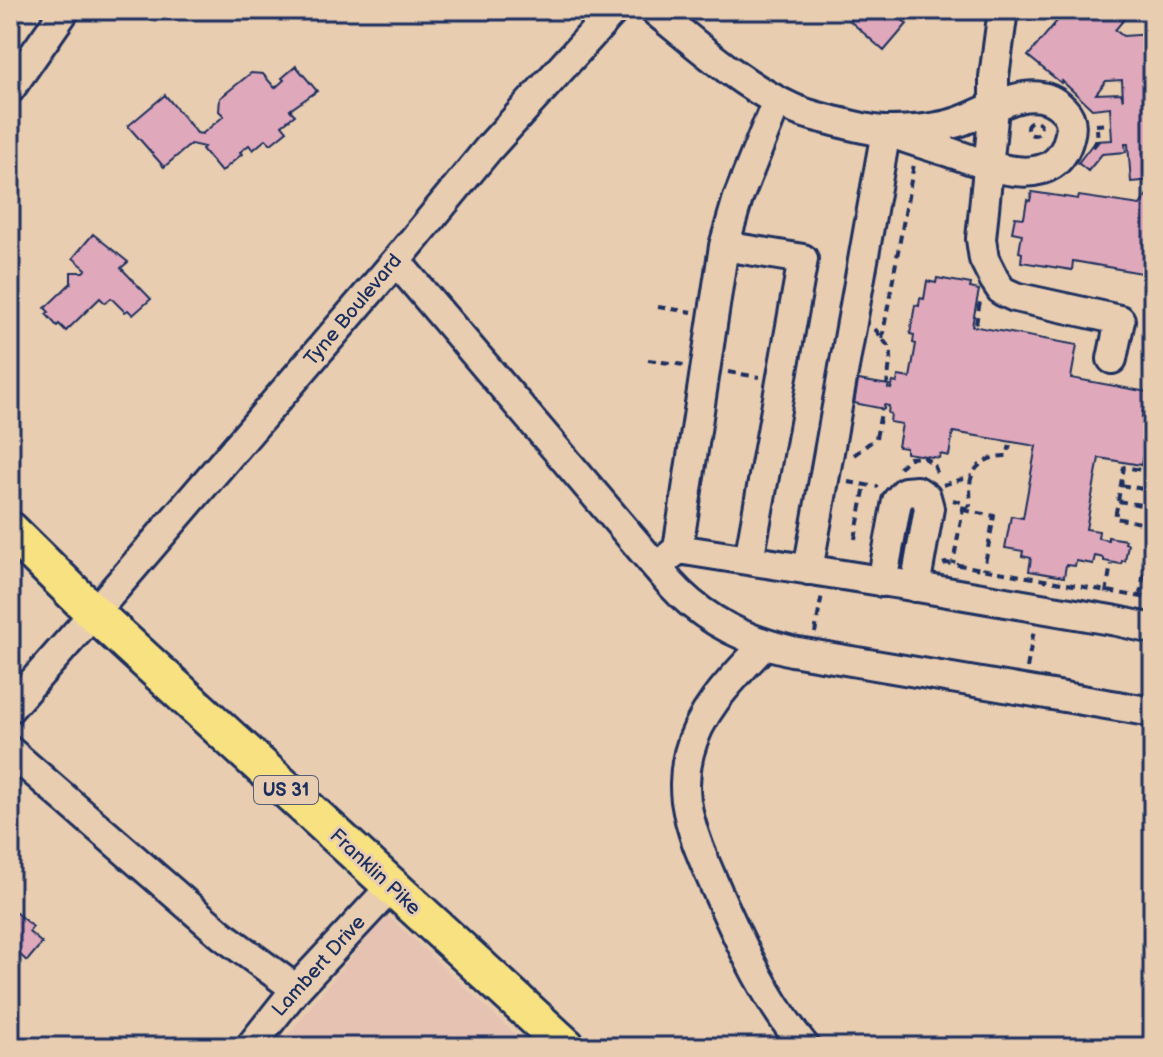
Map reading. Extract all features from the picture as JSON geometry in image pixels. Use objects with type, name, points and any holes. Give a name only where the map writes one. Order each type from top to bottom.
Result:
[{"type":"main road","name":"Franklin Pike","points":[[10,530],[94,613],[567,1047]]},
{"type":"street","points":[[10,89],[65,10]]},
{"type":"street","name":"Tyne Boulevard","points":[[10,708],[396,261],[489,148],[614,10]]},
{"type":"street","points":[[654,10],[730,71],[777,101],[829,120],[886,131],[944,125],[1027,95],[1044,97],[1064,109],[1071,128],[1063,152],[1049,165],[1019,173],[988,166],[886,131]]},
{"type":"street","points":[[1003,10],[994,77],[981,250],[1002,291],[1015,297],[1120,320],[1112,359]]},
{"type":"street","points":[[668,558],[706,368],[724,246],[738,198],[777,101]]},
{"type":"street","points":[[808,570],[886,131]]},
{"type":"street","points":[[724,246],[803,259],[749,560]]},
{"type":"street","points":[[396,261],[668,558],[682,597],[704,615],[740,635],[792,651],[1153,712]]},
{"type":"street","points":[[882,582],[897,501],[905,492],[917,491],[926,497],[929,508],[915,587]]},
{"type":"street","points":[[668,558],[749,560],[1153,629]]},
{"type":"street","points":[[765,644],[726,686],[701,722],[689,752],[685,787],[691,826],[723,904],[769,997],[805,1047]]},
{"type":"street","points":[[10,751],[222,935],[296,989]]},
{"type":"street","name":"Lambert Drive","points":[[250,1047],[296,989],[391,887]]},
{"type":"path","points":[[1090,150],[1098,141],[1096,125],[1110,124]]},
{"type":"path","points":[[882,339],[915,156]]},
{"type":"path","points":[[880,302],[889,304]]},
{"type":"path","points":[[658,307],[714,316]]},
{"type":"path","points":[[872,322],[891,354],[887,385]]},
{"type":"path","points":[[648,360],[781,381]]},
{"type":"path","points":[[941,486],[972,476],[988,460],[999,455],[1007,456],[1010,445]]},
{"type":"path","points":[[1139,597],[1150,556],[1153,523],[1115,518],[1124,467],[1153,472]]},
{"type":"path","points":[[972,476],[970,505],[963,510],[994,516],[978,598]]},
{"type":"path","points":[[855,539],[865,485]]},
{"type":"path","points":[[1121,485],[1153,491]]},
{"type":"path","points":[[1118,501],[1153,507]]},
{"type":"path","points":[[1101,619],[1111,564]]},
{"type":"path","points":[[1023,690],[1036,621]]},
{"type":"shaded area","points":[[386,914],[529,1047],[278,1047]]},
{"type":"building","points":[[860,10],[899,10],[895,14],[907,24],[884,51],[850,21]]},
{"type":"building","points":[[1066,10],[1132,10],[1115,30],[1123,36],[1153,34],[1153,180],[1131,182],[1128,144],[1125,144],[1126,152],[1102,154],[1088,171],[1078,163],[1095,141],[1112,140],[1110,107],[1092,109],[1062,81],[1028,56]],"holes":[[[1122,80],[1123,100],[1121,93],[1096,94],[1106,81]]]},
{"type":"building","points":[[296,66],[317,91],[290,110],[295,115],[282,125],[287,131],[271,144],[266,139],[253,150],[249,145],[221,172],[202,149],[204,147],[191,144],[164,167],[128,126],[165,95],[197,133],[202,134],[224,116],[219,111],[220,98],[251,73],[263,74],[275,88]]},
{"type":"building","points":[[1032,192],[1140,205],[1148,193],[1153,192],[1153,275],[1073,261],[1072,270],[1021,262],[1022,234],[1012,232],[1015,217],[1024,218],[1027,200],[1030,201]]},
{"type":"building","points":[[93,234],[128,262],[121,268],[151,299],[133,315],[128,310],[125,312],[111,298],[105,303],[100,298],[66,331],[46,314],[49,312],[45,308],[71,283],[71,272],[86,269],[73,258]]},
{"type":"building","points":[[937,278],[971,284],[970,288],[979,290],[972,326],[1077,345],[1071,378],[1153,393],[1153,413],[1143,411],[1142,417],[1150,418],[1141,465],[1099,458],[1086,529],[1099,531],[1098,538],[1126,540],[1125,561],[1121,564],[1095,556],[1093,564],[1076,561],[1075,566],[1066,565],[1064,577],[1029,571],[1031,558],[1022,556],[1023,551],[1005,548],[1011,516],[1023,518],[1036,446],[953,432],[949,456],[940,454],[939,458],[906,453],[906,448],[898,447],[902,424],[890,422],[889,406],[884,405],[884,409],[854,403],[858,380],[889,385],[891,389],[893,382],[897,383],[898,376],[910,378],[916,344],[913,343],[914,335],[910,334],[915,305],[919,306],[920,298],[924,299],[927,281],[936,283]]},
{"type":"building","points":[[10,908],[33,927],[29,932],[42,943],[27,961],[19,954],[10,964]]}]
